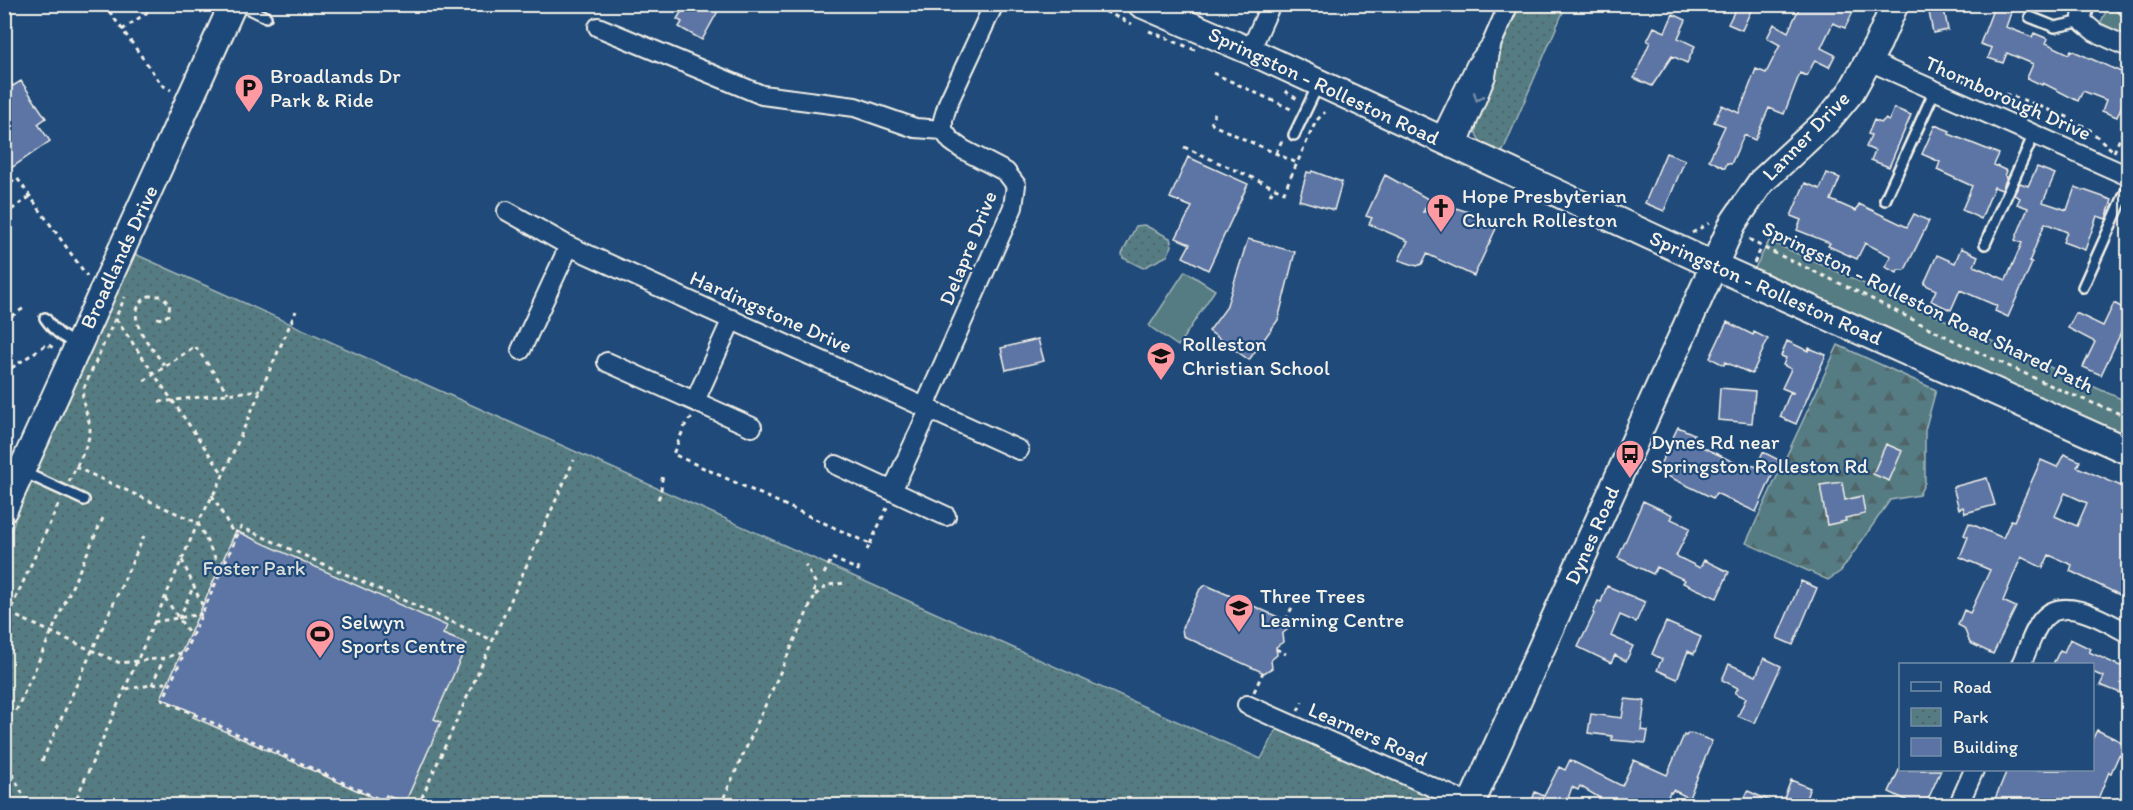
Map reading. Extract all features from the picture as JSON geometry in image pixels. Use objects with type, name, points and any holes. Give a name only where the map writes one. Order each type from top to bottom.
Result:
[{"type":"main road","name":"Broadlands Drive","points":[[4,509],[68,348],[233,4]]},
{"type":"main road","name":"Springston - Rolleston Road","points":[[1141,4],[1250,51],[1713,265],[2128,451]]},
{"type":"main road","name":"Lanner Drive","points":[[1713,265],[1733,223],[1761,182],[1833,114],[1851,92],[1869,61],[1895,4]]},
{"type":"main road","name":"Dynes Road","points":[[1470,805],[1713,265]]},
{"type":"street","points":[[598,27],[762,95],[855,107],[915,128],[943,130],[943,120],[948,103],[994,4]]},
{"type":"street","points":[[1250,51],[1271,4]]},
{"type":"street","points":[[1448,143],[1476,65],[1491,45],[1509,4]]},
{"type":"street","points":[[2124,4],[2128,7]]},
{"type":"street","points":[[2084,13],[2088,27],[2128,47]]},
{"type":"street","name":"Thornborough Drive","points":[[1869,61],[1936,81],[2034,134],[2125,167]]},
{"type":"street","name":"Delapre Drive","points":[[927,407],[1013,207],[1016,185],[1006,172],[962,149],[951,141],[943,130]]},
{"type":"street","name":"Hardingstone Drive","points":[[507,211],[569,246],[1019,450]]},
{"type":"street","points":[[522,350],[569,246]]},
{"type":"street","points":[[696,408],[732,319]]},
{"type":"street","points":[[607,362],[696,408],[752,427]]},
{"type":"street","points":[[891,498],[927,407]]},
{"type":"street","points":[[836,465],[891,498],[946,516]]},
{"type":"street","points":[[2021,663],[2043,619],[2056,610],[2079,610],[2128,633]]},
{"type":"street","name":"Learners Road","points":[[1250,701],[1470,805]]},
{"type":"street","points":[[1958,806],[1974,771]]},
{"type":"lane","points":[[238,4],[266,17]]},
{"type":"lane","points":[[2030,17],[2055,27],[2084,13]]},
{"type":"lane","points":[[1885,200],[1936,81]]},
{"type":"lane","points":[[1294,135],[1319,83]]},
{"type":"lane","points":[[1985,244],[2034,134]]},
{"type":"lane","points":[[2083,287],[2125,167]]},
{"type":"lane","points":[[45,318],[63,338],[68,348]]},
{"type":"lane","points":[[21,471],[84,500]]},
{"type":"path","points":[[104,4],[162,85],[171,90]]},
{"type":"path","points":[[122,30],[159,4]]},
{"type":"path","points":[[1213,73],[1317,121]]},
{"type":"path","points":[[1936,81],[2021,99],[2070,118],[2090,130],[2125,167]]},
{"type":"path","points":[[1215,112],[1211,121],[1213,125],[1297,163]]},
{"type":"path","points":[[1184,147],[1284,192],[1317,121],[1325,112]]},
{"type":"path","points":[[2125,167],[2128,120]]},
{"type":"path","points":[[4,183],[7,186],[17,178],[90,280]]},
{"type":"path","points":[[1270,195],[1274,188]]},
{"type":"path","points":[[4,215],[31,196]]},
{"type":"path","points":[[1688,235],[1713,220]]},
{"type":"path","name":"Springston - Rolleston Road Shared Path","points":[[1747,238],[1967,347],[2065,392],[2128,417]]},
{"type":"path","points":[[1751,268],[1762,247]]},
{"type":"path","points":[[157,318],[163,319],[168,315],[170,304],[162,296],[149,296],[140,304],[136,312],[136,322],[165,366]]},
{"type":"path","points":[[4,624],[90,434],[83,390],[125,297]]},
{"type":"path","points":[[4,321],[24,308]]},
{"type":"path","points":[[73,806],[198,523],[223,474],[296,310]]},
{"type":"path","points":[[116,319],[223,474]]},
{"type":"path","points":[[4,373],[47,344],[68,348]]},
{"type":"path","points":[[144,381],[195,346],[228,393]]},
{"type":"path","points":[[159,402],[260,390]]},
{"type":"path","points":[[696,408],[687,421],[673,454],[870,544]]},
{"type":"path","points":[[418,806],[574,460]]},
{"type":"path","points":[[75,467],[198,523],[221,570]]},
{"type":"path","points":[[658,499],[662,491],[660,482],[663,476]]},
{"type":"path","points":[[212,495],[236,538]]},
{"type":"path","points":[[867,550],[891,498]]},
{"type":"path","points":[[16,711],[103,518]]},
{"type":"path","points":[[394,806],[163,700],[241,527],[492,640]]},
{"type":"path","points":[[42,761],[144,536]]},
{"type":"path","points":[[824,574],[832,558],[858,570],[860,565]]},
{"type":"path","points":[[182,560],[203,612]]},
{"type":"path","points":[[720,806],[814,597],[815,582],[805,565]]},
{"type":"path","points":[[814,597],[828,585],[845,583]]},
{"type":"path","points":[[178,619],[194,585]]},
{"type":"path","points":[[165,598],[191,637]]},
{"type":"path","points":[[1286,620],[1294,603]]},
{"type":"path","points":[[154,622],[178,619],[203,612]]},
{"type":"path","points":[[9,613],[120,663],[164,658],[184,652]]},
{"type":"path","points":[[1276,649],[1286,654]]},
{"type":"path","points":[[152,685],[164,658]]},
{"type":"path","points":[[1250,701],[1263,672]]},
{"type":"path","points":[[126,689],[171,682]]},
{"type":"path","points":[[4,758],[29,806]]},
{"type":"green space","points":[[1520,5],[1566,5],[1502,153],[1481,144],[1476,133],[1476,119],[1496,72],[1501,48]]},
{"type":"green space","points":[[2109,5],[2128,14],[2128,39],[2099,26]]},
{"type":"green space","points":[[1144,225],[1170,238],[1172,246],[1167,256],[1143,268],[1123,258],[1122,254],[1136,226]]},
{"type":"green space","points":[[1769,241],[2128,402],[2128,436],[1755,268]]},
{"type":"green space","name":"Foster Park","points":[[135,254],[1261,759],[1278,727],[1448,805],[5,806],[4,568],[10,534],[21,502]]},
{"type":"green space","points":[[1185,271],[1215,290],[1178,346],[1149,326]]},
{"type":"green space","points":[[1838,345],[1936,390],[1925,430],[1925,482],[1919,495],[1890,500],[1841,571],[1828,580],[1746,543]]},
{"type":"building","points":[[686,4],[718,4],[715,9],[718,11],[702,40],[679,27],[682,22],[677,19]]},
{"type":"building","points":[[1738,4],[1754,4],[1742,30],[1728,24]]},
{"type":"building","points":[[1801,4],[1835,4],[1853,12],[1845,28],[1833,23],[1821,48],[1835,55],[1829,67],[1815,60],[1807,76],[1800,73],[1784,114],[1769,108],[1755,140],[1744,135],[1731,164],[1727,163],[1725,168],[1709,160],[1725,126],[1714,122],[1722,105],[1739,113],[1756,69],[1766,73],[1780,45],[1767,38],[1774,24],[1788,32]]},
{"type":"building","points":[[1995,4],[2014,4],[2006,27],[2032,37],[2034,33],[2048,39],[2046,43],[2069,54],[2071,50],[2128,75],[2128,90],[2117,117],[2102,111],[2106,100],[2083,91],[2078,101],[2043,83],[2042,85],[2027,78],[2033,64],[2007,53],[2003,63],[1988,58],[1992,48],[1980,44]]},
{"type":"building","points":[[1944,9],[1948,30],[1933,33],[1929,12]]},
{"type":"building","points":[[1673,14],[1686,20],[1678,38],[1695,46],[1687,63],[1672,56],[1652,86],[1634,78],[1654,27],[1665,32]]},
{"type":"building","points":[[4,73],[13,86],[21,81],[46,118],[38,124],[50,141],[4,173]]},
{"type":"building","points":[[1894,108],[1911,115],[1889,167],[1871,160],[1875,151],[1866,147],[1874,120],[1881,123],[1885,119],[1889,121]]},
{"type":"building","points":[[1935,125],[1950,131],[1949,134],[1999,154],[1994,165],[2007,171],[2005,176],[2007,177],[2002,190],[1994,187],[1981,219],[1962,210],[1972,186],[1937,170],[1940,162],[1922,154]]},
{"type":"building","points":[[1666,153],[1685,160],[1664,211],[1645,203]]},
{"type":"building","points":[[1188,157],[1248,184],[1208,270],[1183,257],[1190,244],[1176,238],[1192,207],[1170,198]]},
{"type":"building","points":[[2037,167],[2055,174],[2043,202],[2067,210],[2075,187],[2112,200],[2106,219],[2097,216],[2085,250],[2063,242],[2067,232],[2045,223],[2029,262],[2032,263],[2008,317],[1995,311],[1997,306],[1960,290],[1951,310],[1931,301],[1936,290],[1924,284],[1937,255],[1955,263],[1961,248],[1978,256],[1974,266],[2006,280],[2022,243],[2015,240],[2028,208],[2017,204],[2020,198],[2014,195],[2020,183],[2028,186]]},
{"type":"building","points":[[1312,171],[1342,182],[1334,210],[1299,200],[1307,172]]},
{"type":"building","points":[[1827,173],[1840,178],[1831,200],[1856,211],[1859,204],[1907,227],[1914,214],[1929,221],[1905,270],[1898,270],[1897,273],[1885,267],[1891,256],[1865,243],[1857,259],[1828,246],[1830,243],[1797,230],[1801,220],[1791,216],[1805,183],[1820,189]]},
{"type":"building","name":"Hope Presbyterian Church Rolleston","points":[[1385,175],[1430,200],[1423,212],[1453,207],[1499,222],[1474,276],[1427,254],[1422,264],[1417,266],[1399,260],[1408,241],[1369,224],[1372,218],[1366,216]]},
{"type":"building","points":[[1248,239],[1295,252],[1278,320],[1249,360],[1209,331],[1226,308]]},
{"type":"building","points":[[2114,303],[2128,311],[2128,318],[2101,375],[2083,367],[2095,342],[2068,328],[2076,313],[2103,326]]},
{"type":"building","points":[[1727,322],[1753,335],[1754,332],[1768,339],[1752,374],[1710,358]]},
{"type":"building","points":[[1038,339],[1044,361],[1006,370],[1001,348]]},
{"type":"building","points":[[1787,341],[1808,351],[1809,348],[1826,355],[1796,424],[1780,417],[1790,393],[1794,393],[1782,388],[1791,369],[1783,365],[1786,358],[1781,356]]},
{"type":"building","points":[[1720,388],[1755,391],[1752,423],[1718,420]]},
{"type":"building","points":[[1678,427],[1694,434],[1690,441],[1750,470],[1752,465],[1756,467],[1763,452],[1779,460],[1756,512],[1716,493],[1713,498],[1657,471]]},
{"type":"building","points":[[1886,444],[1902,451],[1889,481],[1873,474]]},
{"type":"building","points":[[2064,454],[2080,461],[2077,467],[2128,489],[2128,599],[2070,571],[2072,565],[2049,555],[2043,568],[2021,557],[2003,601],[2016,607],[1993,654],[1970,643],[1964,628],[1958,625],[1964,610],[1970,613],[1990,570],[1960,557],[1968,537],[1964,535],[1969,523],[2003,538],[2011,520],[2014,521],[2041,460],[2057,467]],"holes":[[[2065,493],[2087,503],[2077,526],[2055,516]]]},
{"type":"building","points":[[1987,478],[1995,505],[1965,513],[1963,507],[1959,509],[1953,487]]},
{"type":"building","points":[[1842,482],[1845,500],[1862,496],[1865,514],[1827,525],[1820,485]]},
{"type":"building","points":[[1643,501],[1673,515],[1671,519],[1690,528],[1676,556],[1700,568],[1704,560],[1729,572],[1717,598],[1683,583],[1685,580],[1657,567],[1653,574],[1618,558]]},
{"type":"building","name":"Selwyn Sports Centre","points":[[236,531],[447,626],[443,634],[467,644],[434,719],[441,722],[405,803],[386,795],[383,802],[193,717],[195,713],[161,698]]},
{"type":"building","points":[[1801,581],[1817,588],[1793,645],[1777,638]]},
{"type":"building","points":[[1206,585],[1287,621],[1288,629],[1282,634],[1283,642],[1276,647],[1277,655],[1271,660],[1272,668],[1264,673],[1183,636],[1182,628],[1200,589]]},
{"type":"building","points":[[1607,586],[1645,602],[1636,622],[1620,615],[1611,636],[1633,646],[1626,661],[1615,655],[1611,663],[1578,647]]},
{"type":"building","points":[[1666,622],[1701,637],[1694,654],[1688,651],[1677,679],[1657,670],[1662,659],[1652,654]]},
{"type":"building","points":[[2070,639],[2091,649],[2089,652],[2120,666],[2128,662],[2128,696],[2100,685],[2104,677],[2094,673],[2094,663],[2054,663],[2060,650],[2064,652]]},
{"type":"building","points":[[1764,658],[1781,666],[1755,723],[1738,716],[1746,698],[1735,693],[1738,688],[1722,680],[1729,664],[1756,676]]},
{"type":"building","points":[[1625,699],[1645,701],[1641,730],[1648,731],[1646,743],[1612,740],[1612,736],[1588,733],[1591,714],[1622,718]]},
{"type":"building","points":[[2097,730],[2128,745],[2123,757],[2119,755],[2111,773],[2109,772],[2095,806],[1992,806],[2007,771],[2094,771],[2094,736]]},
{"type":"building","points":[[1688,733],[1712,741],[1689,798],[1673,790],[1664,806],[1613,806],[1580,786],[1578,790],[1572,787],[1567,806],[1530,806],[1535,792],[1544,796],[1559,767],[1565,770],[1570,760],[1622,786],[1634,760],[1667,775],[1684,735]]},
{"type":"building","points":[[1899,770],[1941,771],[1925,806],[1904,806],[1906,800],[1889,792]]},
{"type":"building","points":[[1791,780],[1810,788],[1803,806],[1781,806]]},
{"type":"building","points":[[1748,791],[1781,806],[1741,806]]},
{"type":"place","name":"Broadlands Dr Park & Ride","points":[[249,114]]},
{"type":"place","name":"Hope Presbyterian Church Rolleston","points":[[1441,234]]},
{"type":"place","name":"Rolleston Christian School","points":[[1161,382]]},
{"type":"place","name":"Dynes Rd near Springston Rolleston Rd","points":[[1630,480]]},
{"type":"place","name":"Three Trees Learning Centre","points":[[1239,634]]},
{"type":"place","name":"Selwyn Sports Centre","points":[[320,660]]}]
